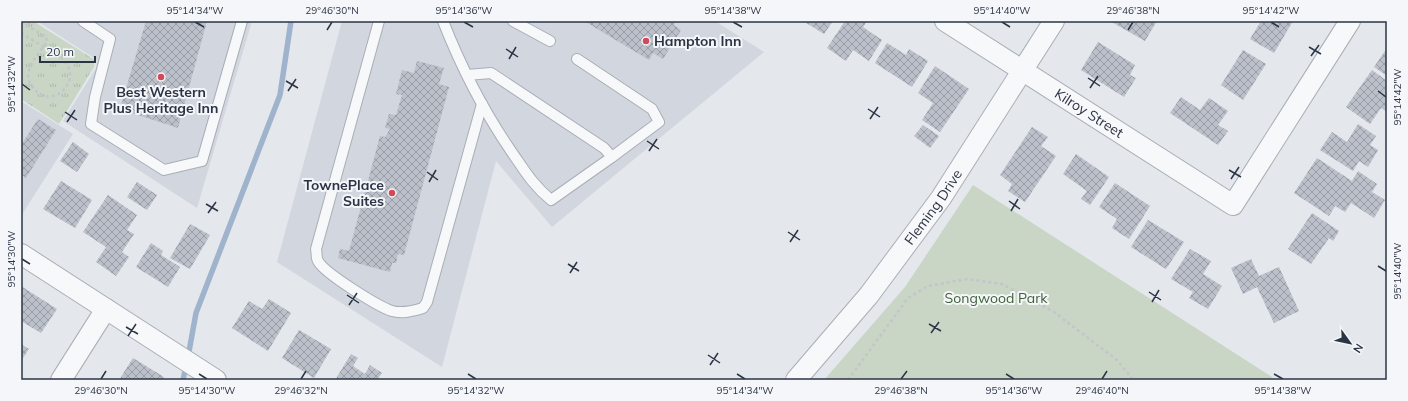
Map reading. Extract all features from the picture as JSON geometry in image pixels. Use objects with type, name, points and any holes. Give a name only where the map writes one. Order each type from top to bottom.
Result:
[{"type":"street","name":"Kilroy Street","points":[[945,21],[1233,205],[1350,21]]},
{"type":"street","name":"Fleming Drive","points":[[796,380],[869,295],[942,198],[1054,21]]},
{"type":"street","points":[[21,254],[216,380]]},
{"type":"street","points":[[61,380],[106,309]]},
{"type":"lane","points":[[82,21],[110,38],[95,97],[91,124],[164,170],[202,162],[242,21]]},
{"type":"lane","points":[[379,21],[316,249],[318,261],[328,272],[388,309],[410,312],[423,308],[427,302],[482,104]]},
{"type":"lane","points":[[443,21],[458,58],[493,124],[535,187],[551,200],[660,122],[652,109],[577,59]]},
{"type":"lane","points":[[513,21],[550,42]]},
{"type":"lane","points":[[467,75],[491,72],[604,148],[612,157]]},
{"type":"path","points":[[21,22],[46,37],[47,42],[43,48],[39,53],[29,69],[28,77],[30,83],[38,93],[52,96],[59,94],[66,88],[69,82],[70,72],[67,65],[60,57],[47,49],[40,45],[21,32]]},
{"type":"path","points":[[848,380],[908,298],[928,286],[967,279],[1002,284],[1054,312],[1117,360],[1133,380]]},
{"type":"shaded area","points":[[37,21],[252,21],[197,208],[63,121],[96,68],[97,60]]},
{"type":"shaded area","points":[[342,21],[715,21],[764,52],[552,227],[496,161],[442,367],[277,262]]},
{"type":"shaded area","points":[[21,101],[73,134],[21,216]]},
{"type":"green space","points":[[21,21],[33,21],[95,60],[94,67],[59,124],[21,99]]},
{"type":"green space","name":"Songwood Park","points":[[973,185],[1272,377],[1271,380],[824,380],[905,287]]},
{"type":"building","name":"Best Western Plus Heritage Inn","points":[[146,21],[207,21],[178,128],[120,109]]},
{"type":"building","name":"Hampton Inn","points":[[584,21],[676,21],[674,25],[681,30],[663,59],[653,53],[649,60]]},
{"type":"building","points":[[803,21],[833,21],[824,34]]},
{"type":"building","points":[[845,21],[867,21],[863,27],[882,40],[869,61],[853,50],[846,61],[827,48]]},
{"type":"building","points":[[1110,21],[1157,21],[1145,41]]},
{"type":"building","points":[[1261,21],[1293,21],[1274,53],[1250,39]]},
{"type":"building","points":[[1098,42],[1135,65],[1130,75],[1136,78],[1124,97],[1081,70]]},
{"type":"building","points":[[887,43],[906,55],[909,49],[928,61],[912,87],[875,63]]},
{"type":"building","points":[[1387,48],[1387,76],[1374,67]]},
{"type":"building","points":[[1243,50],[1266,64],[1243,100],[1221,85]]},
{"type":"building","name":"TownePlace Suites","points":[[417,61],[444,68],[439,84],[449,87],[404,255],[398,254],[396,263],[392,263],[390,272],[338,258],[340,249],[349,251],[380,136],[385,137],[390,129],[385,128],[389,114],[396,115],[402,95],[396,94],[402,70],[414,73]]},
{"type":"building","points":[[935,66],[969,89],[940,132],[922,120],[933,103],[918,93]]},
{"type":"building","points":[[1372,70],[1387,81],[1387,112],[1381,108],[1370,124],[1346,107]]},
{"type":"building","points":[[1181,97],[1200,110],[1209,98],[1228,111],[1218,125],[1228,131],[1218,145],[1170,113]]},
{"type":"building","points":[[38,119],[56,130],[26,178],[21,174],[21,145]]},
{"type":"building","points":[[1358,124],[1376,136],[1370,145],[1378,150],[1368,167],[1359,161],[1353,171],[1320,150],[1332,132],[1347,142]]},
{"type":"building","points":[[923,125],[939,136],[930,148],[914,136]]},
{"type":"building","points":[[1032,127],[1048,137],[1041,146],[1056,156],[1025,202],[1008,191],[1012,184],[1000,175]]},
{"type":"building","points":[[73,142],[89,154],[77,172],[60,161]]},
{"type":"building","points":[[1076,154],[1109,177],[1090,205],[1081,199],[1087,191],[1063,174]]},
{"type":"building","points":[[1317,158],[1352,181],[1358,171],[1377,184],[1372,192],[1385,200],[1374,218],[1351,203],[1345,212],[1335,206],[1329,216],[1294,193]]},
{"type":"building","points":[[61,181],[92,200],[75,228],[43,209]]},
{"type":"building","points":[[137,182],[157,195],[147,210],[127,197]]},
{"type":"building","points":[[1115,183],[1150,206],[1129,239],[1112,228],[1117,219],[1099,207]]},
{"type":"building","points":[[108,195],[137,215],[127,230],[134,234],[122,252],[129,257],[116,276],[96,262],[106,247],[83,232]]},
{"type":"building","points":[[1312,213],[1339,231],[1333,241],[1329,238],[1311,264],[1288,249]]},
{"type":"building","points":[[1148,220],[1184,242],[1166,269],[1131,247]]},
{"type":"building","points":[[190,224],[210,235],[190,269],[170,258]]},
{"type":"building","points":[[151,243],[163,251],[161,255],[180,267],[168,287],[136,267]]},
{"type":"building","points":[[1190,249],[1211,261],[1203,274],[1222,286],[1208,309],[1189,298],[1193,292],[1171,279]]},
{"type":"building","points":[[1251,259],[1259,276],[1279,267],[1299,311],[1274,323],[1257,287],[1243,294],[1231,268]]},
{"type":"building","points":[[21,286],[57,309],[41,333],[21,321]]},
{"type":"building","points":[[269,299],[291,313],[268,351],[232,328],[249,301],[262,309]]},
{"type":"building","points":[[299,330],[331,349],[314,378],[282,358]]},
{"type":"building","points":[[21,344],[29,349],[21,361]]},
{"type":"building","points":[[351,354],[358,358],[353,366],[365,374],[370,365],[382,373],[377,380],[335,380]]},
{"type":"building","points":[[133,358],[164,377],[163,380],[119,380]]},
{"type":"waterway","points":[[188,357],[196,313],[280,95],[291,21]]},
{"type":"waterway","points":[[183,380],[186,366]]},
{"type":"place","name":"Hampton Inn","points":[[646,41]]},
{"type":"place","name":"Best Western Plus Heritage Inn","points":[[161,77]]},
{"type":"place","name":"TownePlace Suites","points":[[392,193]]}]
